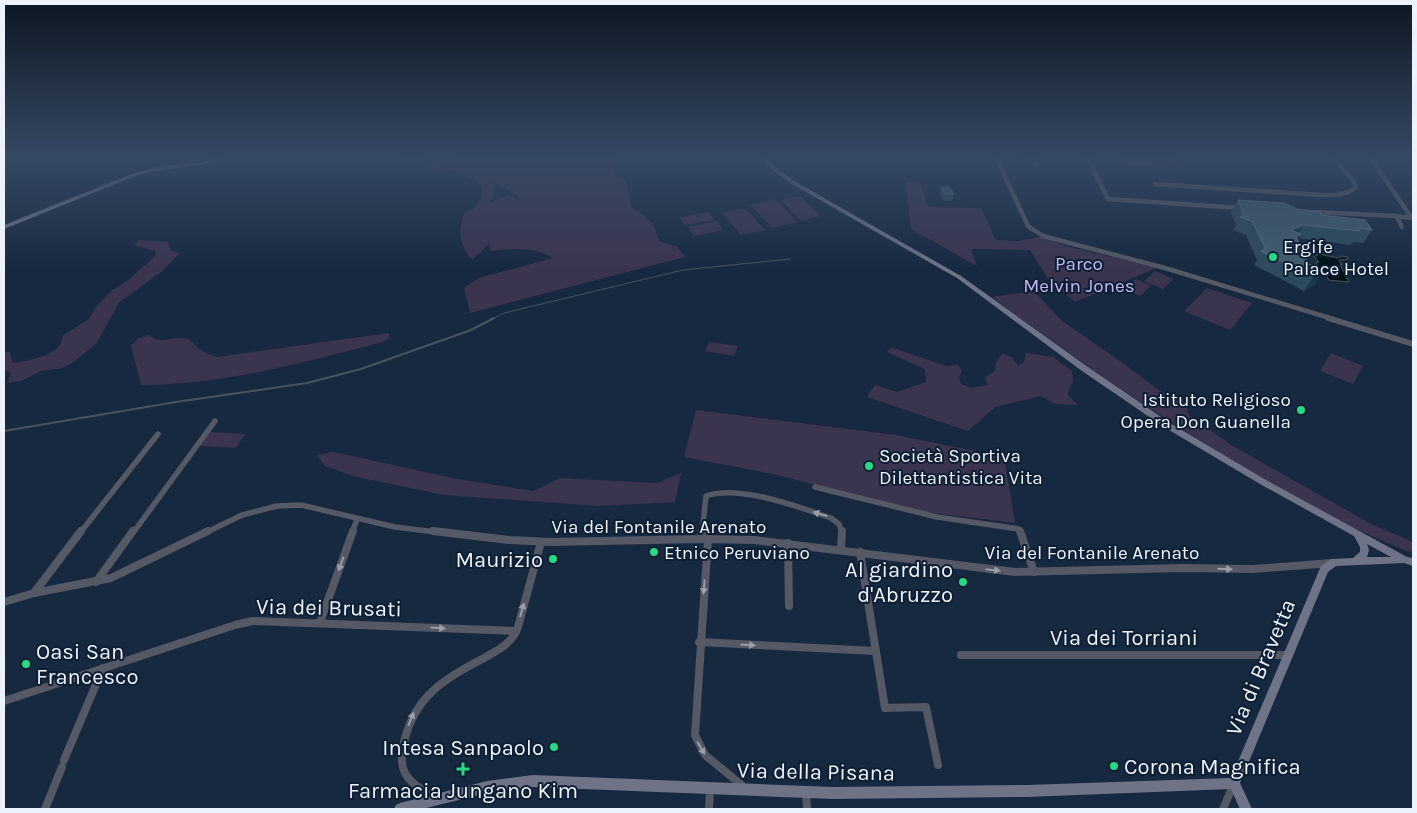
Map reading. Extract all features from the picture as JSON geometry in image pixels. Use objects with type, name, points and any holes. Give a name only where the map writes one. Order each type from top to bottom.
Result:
[{"type":"main road","points":[[4,227],[85,195]]},
{"type":"main road","points":[[815,195],[964,280],[1085,369],[1167,425],[1354,532],[1409,561]]},
{"type":"main road","points":[[1354,532],[1363,542],[1366,550],[1363,556],[1354,560]]},
{"type":"main road","points":[[1334,562],[1354,560],[1409,561]]},
{"type":"main road","name":"Via di Bravetta","points":[[1234,783],[1324,569],[1334,562]]},
{"type":"main road","name":"Via della Pisana","points":[[400,809],[500,785],[533,781],[806,792],[1027,792],[1234,783]]},
{"type":"main road","points":[[1234,783],[1246,809]]},
{"type":"street","points":[[1014,195],[1028,226],[1040,235],[1067,244],[1165,268],[1413,344]]},
{"type":"street","points":[[1106,195],[1108,199],[1248,208]]},
{"type":"street","points":[[1315,195],[1338,195]]},
{"type":"street","points":[[1396,195],[1412,218]]},
{"type":"street","points":[[1306,212],[1412,218]]},
{"type":"street","points":[[1396,216],[1402,227]]},
{"type":"street","points":[[96,582],[215,421]]},
{"type":"street","points":[[34,593],[158,434]]},
{"type":"street","points":[[815,487],[937,517],[1019,530],[1034,572]]},
{"type":"street","points":[[749,790],[710,761],[700,749],[695,738],[705,498],[710,492],[724,491],[754,496],[831,518],[837,521],[842,529],[840,550]]},
{"type":"street","name":"Via del Fontanile Arenato","points":[[4,602],[34,593],[96,582],[124,572],[242,515],[260,509],[284,505],[308,506],[357,519],[431,532],[541,542],[704,539],[788,543],[974,568],[1034,572],[1183,568],[1257,569],[1334,562]]},
{"type":"street","points":[[320,622],[357,519]]},
{"type":"street","points":[[438,799],[408,781],[401,769],[400,757],[415,708],[434,688],[498,650],[510,640],[516,631],[541,542]]},
{"type":"street","points":[[788,543],[788,606]]},
{"type":"street","points":[[860,552],[885,708],[926,707],[938,765]]},
{"type":"street","name":"Via dei Brusati","points":[[4,701],[244,622],[260,620],[516,631]]},
{"type":"street","points":[[699,642],[875,651]]},
{"type":"street","name":"Via dei Torriani","points":[[961,655],[1287,655]]},
{"type":"street","points":[[45,809],[103,668]]},
{"type":"street","points":[[1222,809],[1234,783]]},
{"type":"street","points":[[709,809],[710,789]]},
{"type":"street","points":[[806,792],[807,809]]},
{"type":"green space","points":[[482,195],[492,195],[491,202],[509,195],[521,201],[517,195],[629,195],[631,206],[650,221],[656,230],[659,240],[676,246],[685,257],[470,313],[464,288],[479,278],[553,258],[531,250],[490,251],[490,243],[472,260],[464,248],[460,232],[464,213],[473,209],[482,198]]},
{"type":"green space","name":"Parco Melvin Jones","points":[[907,195],[924,195],[928,207],[981,208],[996,240],[1017,241],[1040,237],[1070,247],[1157,268],[1075,302],[1048,279],[1030,250],[971,249],[977,266],[911,229]]},
{"type":"green space","points":[[800,196],[820,216],[801,221],[781,200]]},
{"type":"green space","points":[[776,199],[798,222],[772,228],[750,205]]},
{"type":"green space","points":[[745,208],[765,230],[741,235],[722,213]]},
{"type":"green space","points":[[709,212],[714,220],[684,225],[679,217]]},
{"type":"green space","points":[[717,221],[723,230],[694,236],[688,227]]},
{"type":"green space","points":[[137,241],[168,242],[171,251],[180,253],[161,272],[119,303],[96,344],[72,363],[62,368],[41,371],[21,381],[7,383],[11,373],[4,370],[4,352],[10,352],[12,362],[15,363],[45,356],[58,348],[62,336],[89,319],[96,307],[112,290],[127,281],[153,258],[156,254],[155,251],[135,245]]},
{"type":"green space","points":[[1155,271],[1174,279],[1163,289],[1144,281]]},
{"type":"green space","points":[[1136,279],[1151,285],[1140,296],[1124,289]]},
{"type":"green space","points":[[1207,288],[1252,303],[1230,330],[1184,311]]},
{"type":"green space","points":[[1034,291],[1061,320],[1157,389],[1186,405],[1189,415],[1231,445],[1373,525],[1413,542],[1413,553],[1337,519],[1229,458],[1125,392],[992,297]]},
{"type":"green space","points":[[389,333],[389,338],[383,342],[294,364],[233,377],[172,384],[141,385],[131,345],[139,338],[149,335],[160,340],[182,338],[189,340],[202,351],[217,357]]},
{"type":"green space","points":[[709,342],[738,346],[734,356],[705,351]]},
{"type":"green space","points":[[891,347],[946,366],[958,365],[962,371],[959,377],[961,384],[972,388],[987,385],[985,377],[995,371],[996,362],[1002,354],[1012,357],[1018,366],[1024,362],[1026,353],[1053,357],[1072,371],[1073,382],[1067,394],[1078,405],[1055,404],[1041,396],[995,407],[968,431],[867,397],[875,385],[897,392],[926,382],[925,369],[887,352]]},
{"type":"green space","points":[[1331,353],[1363,366],[1353,384],[1320,371]]},
{"type":"green space","name":"Società Sportiva Dilettantistica Vita","points":[[696,410],[896,435],[1004,457],[1015,523],[909,510],[778,475],[684,457]]},
{"type":"green space","points":[[210,432],[245,434],[236,448],[200,446]]},
{"type":"green space","points":[[334,452],[452,478],[534,491],[560,478],[657,483],[681,473],[675,502],[598,506],[444,495],[353,476],[325,466],[317,455]]},
{"type":"shaded area","points":[[1319,254],[1338,258],[1341,256],[1348,257],[1348,259],[1339,260],[1349,282],[1329,280],[1323,270],[1319,270],[1316,262],[1319,262],[1314,257]]},
{"type":"building","points":[[1238,200],[1284,203],[1297,209],[1320,212],[1321,215],[1365,220],[1372,230],[1358,228],[1360,231],[1304,225],[1291,230],[1301,234],[1296,237],[1309,264],[1323,271],[1313,277],[1261,251],[1266,249],[1253,222],[1240,217],[1244,215]]},
{"type":"waterway","points":[[494,318],[504,313],[683,270],[790,259]]},
{"type":"waterway","points":[[4,431],[176,402],[307,383],[361,369],[471,330],[494,318]]},
{"type":"place","name":"Ergife Palace Hotel","points":[[1273,257]]},
{"type":"place","name":"Istituto Religioso Opera Don Guanella","points":[[1301,410]]},
{"type":"place","name":"Società Sportiva Dilettantistica Vita","points":[[869,466]]},
{"type":"place","name":"Etnico Peruviano","points":[[654,552]]},
{"type":"place","name":"Maurizio","points":[[553,559]]},
{"type":"place","name":"Al giardino d'Abruzzo","points":[[963,582]]},
{"type":"place","name":"Oasi San Francesco","points":[[26,664]]},
{"type":"place","name":"Intesa Sanpaolo","points":[[554,747]]},
{"type":"place","name":"Corona Magnifica","points":[[1114,766]]},
{"type":"place","name":"Farmacia Jungano Kim","points":[[463,769]]}]
